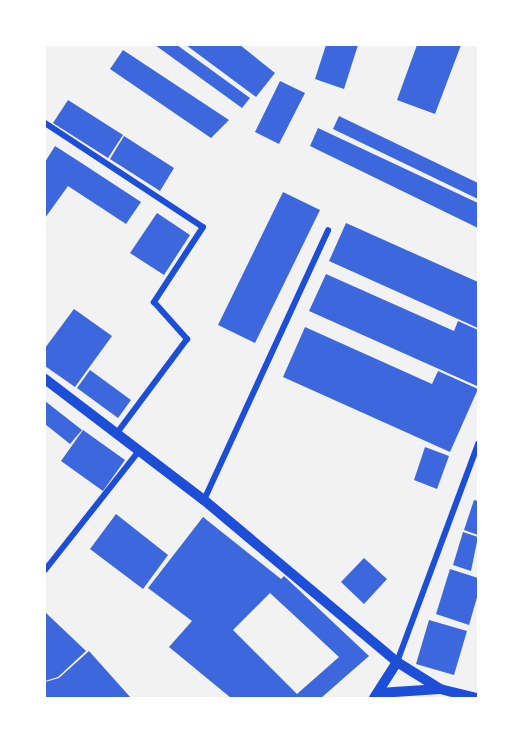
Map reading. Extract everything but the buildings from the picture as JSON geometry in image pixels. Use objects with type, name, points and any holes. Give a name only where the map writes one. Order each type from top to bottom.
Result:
[{"type":"main road","points":[[45,379],[204,500],[397,662],[440,688],[476,698]]},
{"type":"main road","points":[[376,696],[397,662]]},
{"type":"main road","points":[[376,696],[440,688]]},
{"type":"street","points":[[45,123],[203,227],[154,302],[187,339],[117,433]]},
{"type":"street","points":[[204,500],[328,230]]},
{"type":"street","points":[[397,662],[478,444]]},
{"type":"street","points":[[45,570],[139,451]]}]
